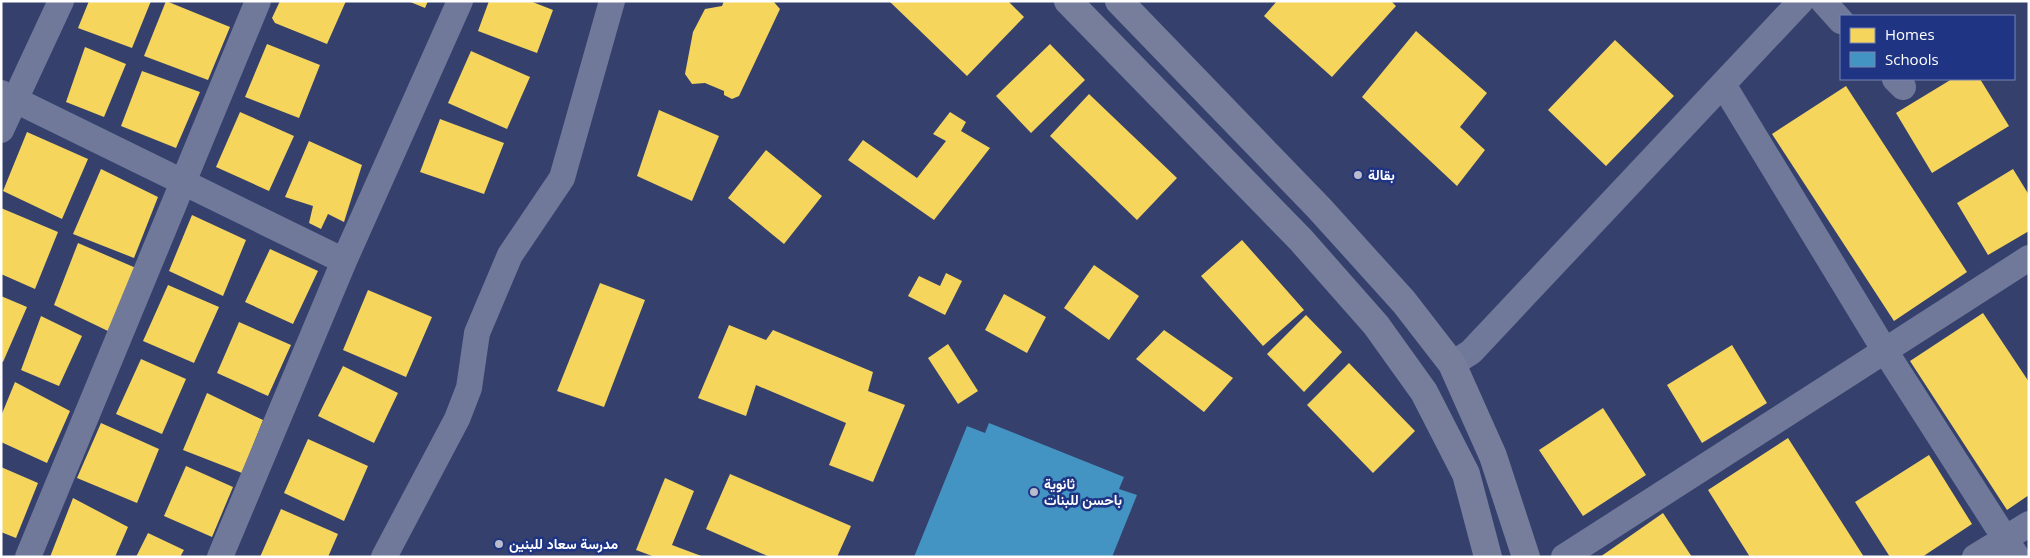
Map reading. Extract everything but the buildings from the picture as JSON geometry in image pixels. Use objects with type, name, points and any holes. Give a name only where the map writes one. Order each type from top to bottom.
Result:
[{"type":"highway","points":[[1068,1],[1301,240],[1376,325],[1424,392],[1466,474],[1488,557]]},
{"type":"highway","points":[[1120,1],[1319,208],[1404,302],[1452,364],[1493,456],[1526,557]]},
{"type":"street","points":[[1,130],[8,96],[61,1]]},
{"type":"street","points":[[28,557],[258,1]]},
{"type":"street","points":[[220,557],[344,261],[460,1]]},
{"type":"street","points":[[384,557],[457,419],[469,388],[477,333],[510,255],[562,178],[612,1]]},
{"type":"street","points":[[1452,364],[1471,352],[1724,86],[1801,1]]},
{"type":"street","points":[[1822,1],[1840,20]]},
{"type":"street","points":[[1724,86],[1885,351],[2012,547]]},
{"type":"street","points":[[8,96],[344,261]]},
{"type":"street","points":[[1564,557],[2029,258]]},
{"type":"street","points":[[1975,557],[2012,547],[2029,524]]},
{"type":"place","name":"بقالة","points":[[1358,175]]},
{"type":"place","name":"ثانوية باحسن للبنات","points":[[1034,492]]},
{"type":"place","name":"مدرسة سعاد للبنين","points":[[499,544]]}]
